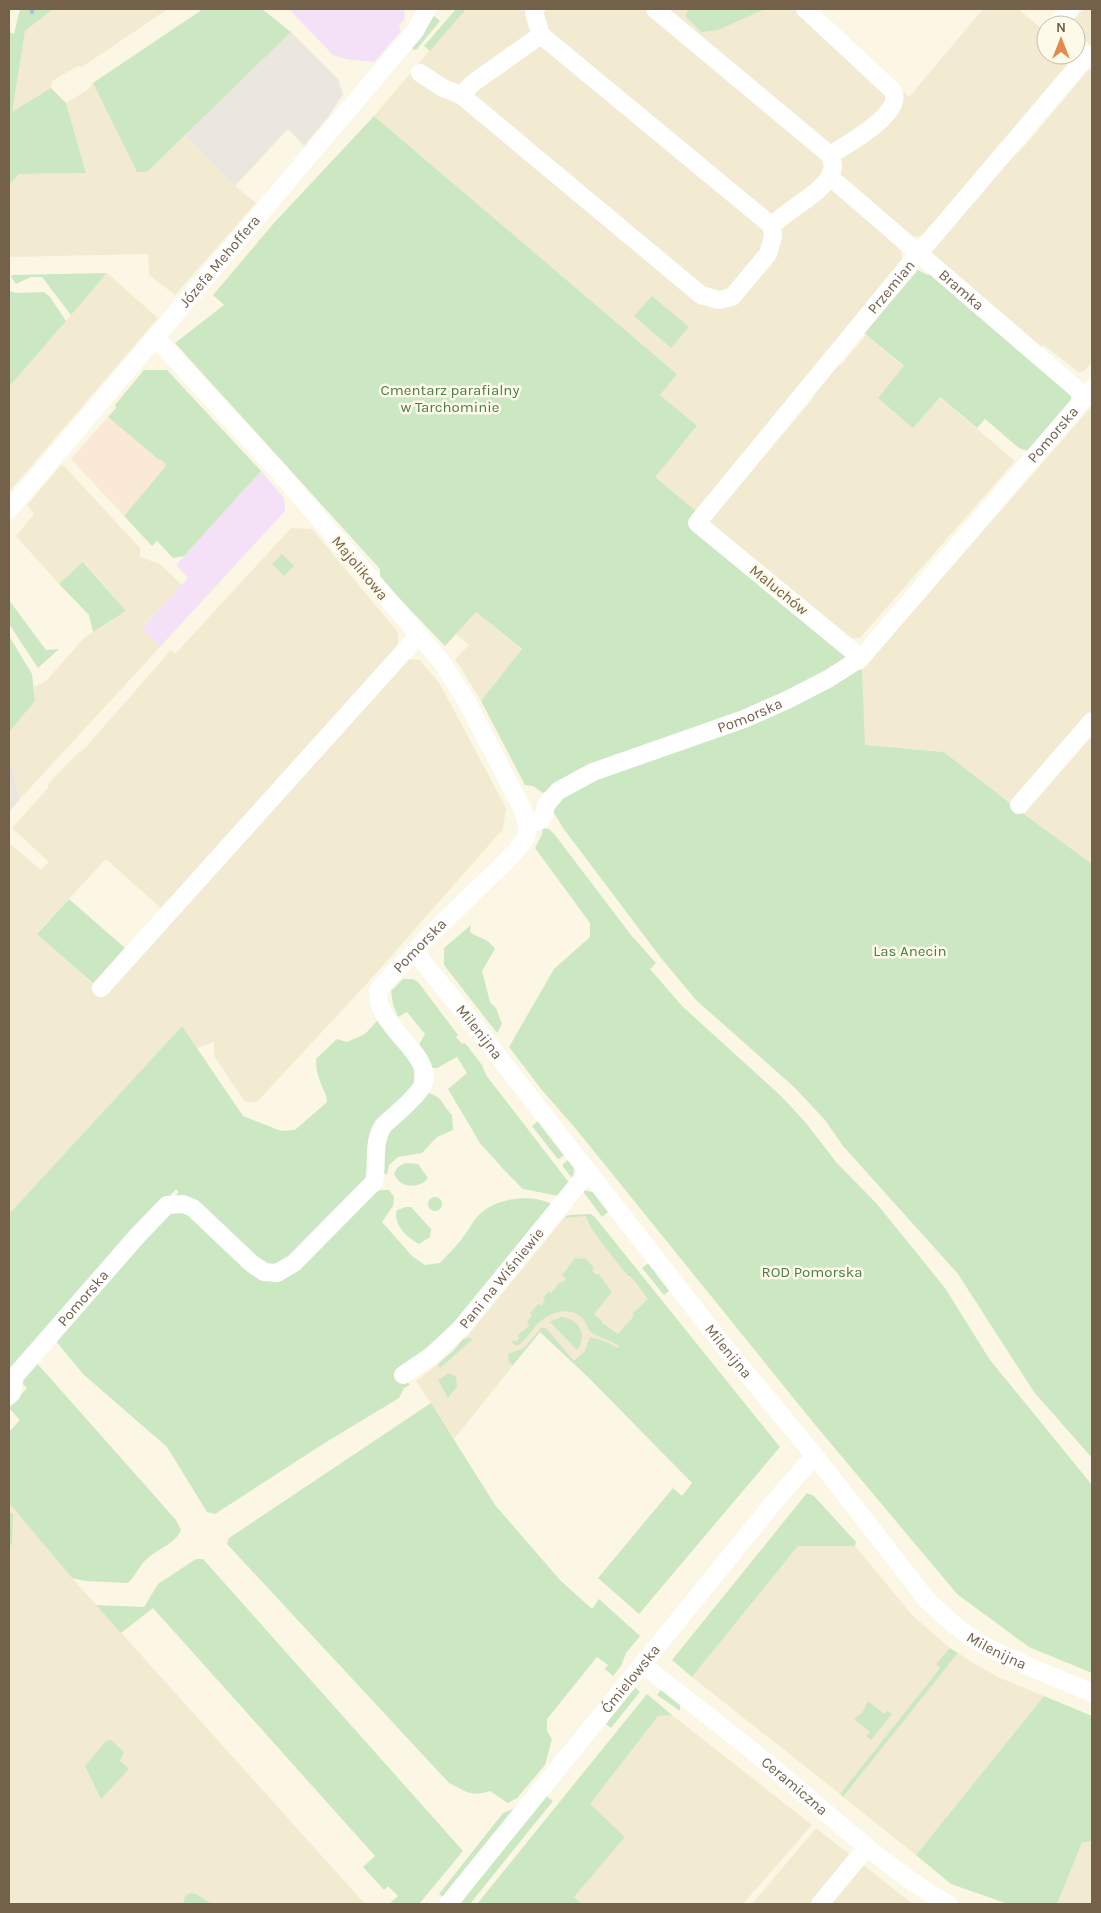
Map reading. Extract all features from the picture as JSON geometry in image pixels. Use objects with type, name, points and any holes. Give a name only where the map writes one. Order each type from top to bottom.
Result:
[{"type":"street","name":"Józefa Mehoffera","points":[[9,510],[415,31],[427,9]]},
{"type":"street","points":[[536,9],[534,12],[541,35],[772,226]]},
{"type":"street","points":[[805,9],[892,90],[895,97],[893,107],[889,113],[872,127],[830,155]]},
{"type":"street","points":[[420,73],[443,88],[461,95],[701,295],[719,300],[732,297],[768,254],[773,237],[772,226],[780,216],[802,203],[829,177],[832,171],[830,155],[660,10]]},
{"type":"street","points":[[461,95],[473,83],[541,35]]},
{"type":"street","name":"Przemian","points":[[697,523],[1075,65]]},
{"type":"street","name":"Bramka","points":[[837,183],[918,253],[1089,393]]},
{"type":"street","name":"Majolikowa","points":[[155,337],[280,473],[440,661],[467,702],[523,810],[528,825]]},
{"type":"street","name":"Pomorska","points":[[9,1396],[12,1393],[15,1376],[138,1235],[167,1205],[183,1204],[193,1208],[251,1263],[264,1272],[277,1273],[294,1263],[374,1182],[379,1133],[383,1126],[420,1090],[426,1075],[422,1064],[382,1013],[378,1002],[379,989],[414,951],[525,840],[528,825],[543,818],[546,806],[558,791],[593,772],[666,748],[744,719],[828,679],[861,658],[1089,393]]},
{"type":"street","name":"Maluchów","points":[[697,523],[861,658]]},
{"type":"street","points":[[101,988],[418,636]]},
{"type":"street","points":[[1020,805],[1092,721]]},
{"type":"street","name":"Milenijna","points":[[414,951],[723,1345],[815,1456],[927,1600],[945,1617],[989,1647],[1092,1692]]},
{"type":"street","name":"Pani na Wiśniewie","points":[[403,1375],[431,1356],[461,1328],[588,1172]]},
{"type":"street","name":"Ćmielowska","points":[[448,1904],[778,1496],[815,1456]]},
{"type":"street","name":"Ceramiczna","points":[[642,1665],[763,1760],[867,1847],[921,1889],[948,1904]]},
{"type":"street","points":[[820,1904],[867,1847]]},
{"type":"shaded area","points":[[53,9],[168,9],[82,67],[78,66],[52,81],[51,88],[11,113],[25,31]]},
{"type":"shaded area","points":[[289,9],[404,9],[405,19],[399,25],[401,31],[374,62],[346,59],[333,55]]},
{"type":"shaded area","points":[[814,9],[909,97],[983,9],[1018,9],[1036,24],[1036,65],[1066,65],[923,235],[913,237],[832,189],[901,250],[902,259],[696,511],[654,477],[697,427],[660,395],[676,373],[374,116],[464,10]]},
{"type":"shaded area","points":[[1083,9],[1092,9],[1092,46],[1086,41],[1086,15],[1078,15]]},
{"type":"shaded area","points":[[291,32],[338,79],[343,94],[328,117],[304,146],[288,129],[235,186],[185,135]]},
{"type":"shaded area","points":[[1089,69],[1092,72],[1092,362],[1083,372],[1078,372],[1044,345],[1040,348],[930,254]]},
{"type":"shaded area","points":[[93,83],[137,172],[147,172],[185,135],[235,186],[256,203],[175,295],[149,275],[148,254],[9,257],[9,185],[19,174],[86,173],[66,103],[89,89]]},
{"type":"shaded area","points":[[107,273],[158,318],[9,492],[9,387]]},
{"type":"shaded area","points":[[866,335],[1015,461],[860,638],[847,639],[709,522],[814,397],[813,395],[839,364],[841,365]]},
{"type":"shaded area","points":[[1092,406],[1092,713],[1013,805],[944,752],[864,745],[862,670]]},
{"type":"shaded area","points":[[108,417],[167,466],[124,516],[71,459]]},
{"type":"shaded area","points":[[61,465],[65,467],[140,548],[140,557],[160,564],[182,585],[142,627],[160,647],[20,799],[9,757],[9,732],[35,701],[34,687],[46,681],[85,637],[126,611],[84,562],[59,584],[16,536],[34,514],[27,505]]},
{"type":"shaded area","points":[[261,471],[284,498],[285,511],[160,647],[142,628],[188,578],[176,565]]},
{"type":"shaded area","points":[[291,528],[312,529],[398,632],[398,644],[395,648],[408,659],[420,660],[440,684],[506,808],[503,829],[371,979],[257,1102],[245,1102],[214,1056],[214,1042],[197,1048],[182,1026],[9,1214],[9,843],[41,870],[49,862],[12,828],[48,788],[48,784],[85,748],[171,650],[175,654]],"holes":[[[106,859],[162,909],[105,995],[37,933]]]},
{"type":"shaded area","points":[[476,612],[522,650],[481,701],[455,659],[469,645],[456,634]]},
{"type":"shaded area","points":[[1092,736],[1092,864],[1024,814]]},
{"type":"shaded area","points":[[9,757],[20,799],[9,812]]},
{"type":"shaded area","points":[[586,1216],[593,1230],[629,1278],[631,1276],[639,1289],[657,1303],[589,1378],[540,1332],[454,1439],[416,1381],[455,1351],[564,1218]]},
{"type":"shaded area","points":[[9,1503],[72,1578],[365,1904],[9,1904]]},
{"type":"shaded area","points":[[798,1546],[855,1546],[913,1616],[950,1648],[937,1664],[940,1668],[840,1794],[692,1677]]},
{"type":"shaded area","points":[[958,1653],[1000,1678],[1044,1696],[916,1855],[843,1797]]},
{"type":"shaded area","points":[[672,1715],[812,1825],[743,1904],[582,1904],[574,1897],[625,1837],[589,1804],[658,1716]]},
{"type":"shaded area","points":[[816,1828],[913,1904],[752,1904]]},
{"type":"shaded area","points":[[1092,1841],[1092,1904],[1057,1904],[1082,1843]]},
{"type":"green space","points":[[20,9],[53,9],[25,31],[12,112],[51,88],[66,103],[86,173],[19,174],[9,185],[9,32],[14,34]]},
{"type":"green space","points":[[203,9],[262,9],[291,32],[147,172],[137,172],[93,83]]},
{"type":"green space","points":[[456,9],[466,9],[430,51],[424,46]]},
{"type":"green space","points":[[689,9],[765,9],[718,30],[701,32],[685,16]]},
{"type":"green space","points":[[434,16],[440,21],[417,49],[413,50],[413,44]]},
{"type":"green space","name":"Cmentarz parafialny w Tarchominie","points":[[374,116],[677,374],[660,395],[697,426],[655,477],[696,511],[688,523],[851,659],[762,706],[578,770],[543,793],[533,786],[525,785],[481,701],[522,649],[476,612],[445,646],[380,578],[380,569],[175,343],[224,305],[213,295],[274,223]]},
{"type":"green space","points":[[918,270],[928,275],[930,273],[1071,395],[1071,402],[1028,451],[1019,448],[985,419],[977,428],[940,397],[913,428],[878,398],[904,366],[864,333]]},
{"type":"green space","points":[[107,273],[71,315],[42,277],[31,277],[16,284],[11,277],[12,275]]},
{"type":"green space","points":[[9,291],[16,293],[44,292],[50,297],[66,321],[9,387]]},
{"type":"green space","points":[[652,296],[689,327],[671,348],[634,316]]},
{"type":"green space","points":[[144,370],[167,370],[261,471],[184,556],[173,558],[157,541],[152,546],[124,516],[166,466],[163,461],[158,459],[108,417],[116,408],[115,405]]},
{"type":"green space","points":[[282,554],[294,566],[284,576],[272,564]]},
{"type":"green space","points":[[83,562],[126,611],[93,632],[89,615],[59,584]]},
{"type":"green space","points":[[9,600],[46,650],[59,649],[38,668],[9,624]]},
{"type":"green space","points":[[9,636],[32,674],[35,701],[9,732]]},
{"type":"green space","name":"Las Anecin","points":[[855,668],[862,670],[865,745],[944,752],[1092,864],[1092,1458],[1034,1392],[958,1274],[843,1146],[825,1120],[794,1087],[696,1000],[661,958],[563,828],[553,811],[566,793]]},
{"type":"green space","name":"ROD Pomorska","points":[[543,828],[549,829],[555,835],[631,935],[656,963],[650,969],[682,1006],[781,1096],[806,1123],[836,1162],[877,1204],[945,1288],[990,1360],[1092,1485],[1092,1673],[1029,1647],[957,1594],[812,1421],[576,1129],[541,1089],[509,1047],[554,969],[590,937],[590,923],[535,848]]},
{"type":"green space","points":[[69,899],[125,948],[94,984],[37,934]]},
{"type":"green space","points":[[471,925],[470,932],[486,940],[495,949],[482,971],[490,1002],[496,1008],[502,1024],[497,1033],[444,965],[444,948]]},
{"type":"green space","points":[[403,979],[413,979],[418,982],[458,1035],[456,1037],[462,1044],[465,1043],[482,1065],[486,1075],[570,1184],[559,1196],[523,1189],[480,1143],[448,1089],[467,1073],[457,1057],[437,1068],[431,1068],[419,1045],[425,1034],[407,1012],[398,1017],[391,991]]},
{"type":"green space","points":[[379,1019],[414,1066],[414,1085],[403,1099],[370,1175],[290,1259],[276,1266],[267,1266],[170,1202],[179,1192],[176,1189],[9,1375],[9,1214],[182,1026],[243,1116],[281,1131],[295,1130],[327,1102],[317,1073],[316,1059],[337,1039],[347,1042],[365,1034]]},
{"type":"green space","points":[[426,1092],[440,1099],[452,1115],[453,1130],[437,1137],[422,1153],[398,1157],[389,1165],[387,1175],[381,1171],[384,1136]]},
{"type":"green space","points":[[538,1121],[564,1155],[559,1159],[532,1126]]},
{"type":"green space","points":[[568,1160],[574,1168],[573,1179],[563,1167],[563,1164]]},
{"type":"green space","points":[[405,1163],[418,1164],[428,1178],[414,1186],[400,1182],[394,1173],[398,1167]]},
{"type":"green space","points":[[389,1190],[394,1197],[393,1206],[382,1222],[412,1256],[425,1265],[440,1263],[460,1241],[478,1216],[495,1204],[523,1198],[542,1200],[550,1203],[551,1206],[440,1341],[399,1369],[410,1385],[404,1388],[399,1398],[323,1444],[215,1514],[207,1512],[167,1447],[83,1374],[55,1340],[167,1210],[184,1207],[263,1277],[373,1192]]},
{"type":"green space","points":[[582,1190],[593,1192],[608,1212],[602,1217]]},
{"type":"green space","points":[[432,1197],[438,1197],[442,1204],[438,1211],[432,1211],[428,1207],[428,1201]]},
{"type":"green space","points":[[411,1207],[431,1229],[430,1237],[419,1244],[402,1230],[397,1220],[397,1210]]},
{"type":"green space","points":[[590,1214],[594,1216],[780,1447],[639,1614],[598,1578],[673,1488],[682,1496],[692,1483],[589,1378],[540,1332],[513,1365],[509,1362],[508,1354],[524,1348],[541,1328],[546,1328],[574,1361],[585,1351],[590,1337],[607,1342],[617,1348],[619,1346],[591,1332],[584,1320],[573,1312],[568,1311],[562,1311],[546,1318],[517,1346],[511,1342],[513,1340],[516,1342],[519,1338],[518,1335],[530,1325],[527,1322],[532,1316],[530,1313],[538,1304],[541,1306],[545,1300],[543,1298],[549,1291],[551,1293],[560,1282],[566,1279],[562,1275],[575,1258],[586,1259],[594,1268],[592,1270],[596,1275],[598,1273],[612,1292],[594,1314],[601,1322],[618,1334],[634,1316],[632,1314],[648,1299],[604,1246],[592,1229],[586,1216],[564,1218],[568,1215]]},
{"type":"green space","points":[[649,1263],[669,1291],[664,1295],[642,1268]]},
{"type":"green space","points":[[561,1317],[573,1320],[580,1328],[582,1339],[577,1350],[550,1322]]},
{"type":"green space","points":[[463,1339],[473,1339],[440,1368],[438,1364]]},
{"type":"green space","points":[[35,1361],[176,1520],[181,1530],[175,1539],[145,1561],[128,1583],[85,1581],[72,1578],[9,1503],[9,1432],[20,1420],[9,1408],[27,1388],[18,1380]]},
{"type":"green space","points":[[449,1373],[456,1377],[457,1386],[448,1398],[438,1380]]},
{"type":"green space","points":[[431,1403],[495,1505],[560,1580],[592,1609],[599,1599],[640,1636],[626,1653],[621,1666],[613,1676],[605,1669],[608,1665],[597,1657],[547,1719],[547,1731],[552,1739],[545,1765],[517,1798],[508,1803],[490,1791],[478,1794],[465,1791],[449,1783],[227,1544],[229,1538]]},
{"type":"green space","points":[[807,1493],[814,1496],[856,1542],[855,1546],[798,1546],[692,1677],[672,1660]]},
{"type":"green space","points":[[9,1513],[13,1513],[12,1545],[9,1545]]},
{"type":"green space","points":[[196,1559],[203,1559],[463,1851],[419,1904],[389,1904],[398,1896],[388,1886],[384,1890],[363,1867],[375,1856],[153,1608],[121,1633],[96,1605],[144,1607],[158,1584]]},
{"type":"green space","points":[[950,1648],[958,1653],[843,1797],[840,1794],[940,1668],[936,1664]]},
{"type":"green space","points":[[635,1687],[640,1692],[611,1728],[606,1724]]},
{"type":"green space","points":[[662,1688],[680,1701],[680,1711],[657,1695]]},
{"type":"green space","points":[[647,1694],[672,1715],[658,1716],[590,1804],[625,1837],[574,1897],[582,1904],[477,1904]]},
{"type":"green space","points":[[1044,1696],[1092,1716],[1092,1841],[1082,1843],[1057,1904],[1008,1904],[951,1884],[916,1855]]},
{"type":"green space","points":[[868,1701],[884,1714],[887,1711],[892,1714],[871,1740],[866,1736],[870,1732],[854,1719],[862,1713]]},
{"type":"green space","points":[[111,1740],[124,1752],[120,1761],[129,1769],[101,1799],[85,1766],[106,1741]]},
{"type":"green space","points":[[546,1796],[553,1801],[470,1904],[460,1904]]},
{"type":"green space","points":[[518,1807],[445,1898],[439,1894],[503,1813]]},
{"type":"green space","points":[[190,1893],[196,1894],[212,1904],[183,1904],[185,1896]]}]
